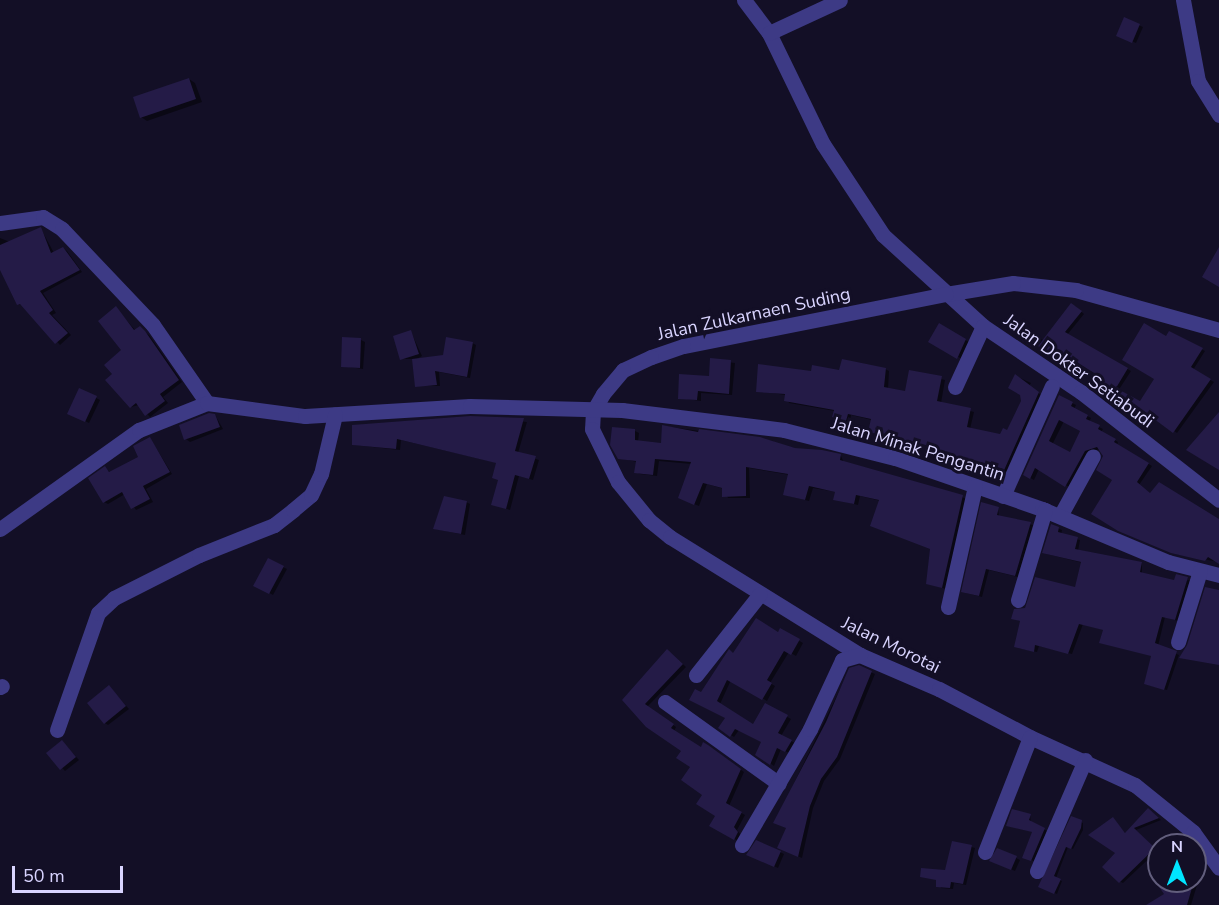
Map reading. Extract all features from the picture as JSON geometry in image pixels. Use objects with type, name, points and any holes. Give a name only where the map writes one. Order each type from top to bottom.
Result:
[{"type":"street","name":"Jalan Dokter Setiabudi","points":[[744,0],[769,33],[823,144],[855,197],[883,235],[983,326],[1081,392],[1219,500]]},
{"type":"street","points":[[769,33],[840,0]]},
{"type":"street","points":[[1183,0],[1198,81],[1219,115]]},
{"type":"street","points":[[0,223],[43,217],[62,228],[153,325],[207,403],[139,430],[0,529]]},
{"type":"street","name":"Jalan Zulkarnaen Suding","points":[[593,411],[624,370],[683,346],[1013,283],[1076,290],[1219,330]]},
{"type":"street","points":[[955,387],[983,326]]},
{"type":"street","points":[[1003,496],[1052,386]]},
{"type":"street","name":"Jalan Minak Pengantin","points":[[207,403],[281,414],[335,415],[470,406],[622,410],[784,430],[895,458],[1045,510],[1168,562],[1219,575]]},
{"type":"street","name":"Jalan Morotai","points":[[593,411],[592,429],[618,482],[637,507],[670,537],[860,655],[939,689],[1030,737],[1085,760],[1135,785],[1171,810],[1213,856],[1219,868]]},
{"type":"street","points":[[57,730],[98,613],[114,598],[199,555],[274,525],[293,510],[310,495],[321,474],[335,415]]},
{"type":"street","points":[[1060,516],[1093,456]]},
{"type":"street","points":[[948,608],[975,486]]},
{"type":"street","points":[[1018,600],[1045,510]]},
{"type":"street","points":[[1178,642],[1200,571]]},
{"type":"street","points":[[696,675],[760,594]]},
{"type":"street","points":[[742,845],[779,784],[842,660],[860,655]]},
{"type":"street","points":[[665,702],[779,784]]},
{"type":"street","points":[[985,852],[1030,737]]},
{"type":"street","points":[[1036,871],[1085,760]]},
{"type":"building","points":[[1124,17],[1140,24],[1132,43],[1116,36]]},
{"type":"building","points":[[189,78],[196,99],[140,118],[133,97]]},
{"type":"building","points":[[41,227],[51,253],[63,247],[80,270],[40,291],[53,310],[49,313],[68,333],[55,344],[20,304],[17,305],[0,270],[0,245]]},
{"type":"building","points":[[1219,247],[1219,287],[1202,277]]},
{"type":"building","points":[[1071,303],[1082,311],[1065,332],[1128,368],[1116,388],[1140,401],[1154,379],[1122,360],[1144,323],[1166,336],[1169,331],[1203,348],[1191,367],[1211,379],[1173,433],[1142,410],[1137,419],[1119,409],[1097,392],[1104,379],[1054,348],[1049,354],[1038,346]]},
{"type":"building","points":[[116,306],[134,330],[140,326],[145,331],[179,380],[160,394],[165,401],[145,416],[136,403],[130,408],[105,380],[112,374],[104,365],[121,350],[98,321]]},
{"type":"building","points":[[1018,320],[1039,337],[1031,347],[1009,330]]},
{"type":"building","points":[[939,323],[966,339],[957,359],[928,342]]},
{"type":"building","points":[[411,330],[419,354],[400,360],[393,336]]},
{"type":"building","points":[[342,337],[361,338],[360,368],[341,367]]},
{"type":"building","points":[[446,337],[473,342],[467,377],[435,371],[437,385],[415,387],[412,359],[443,355]]},
{"type":"building","points":[[710,358],[731,360],[729,394],[698,391],[697,400],[678,399],[679,374],[709,376]]},
{"type":"building","points":[[842,359],[886,368],[884,387],[905,391],[909,370],[942,376],[937,401],[971,408],[967,427],[1000,434],[1003,428],[1007,430],[1021,401],[1020,395],[1008,388],[1015,374],[1039,392],[1001,477],[989,471],[992,465],[935,455],[936,451],[903,444],[904,439],[868,432],[871,419],[848,414],[846,421],[832,417],[834,410],[784,401],[785,394],[756,392],[758,364],[811,371],[812,365],[839,370]]},
{"type":"building","points":[[79,388],[97,396],[85,422],[67,414]]},
{"type":"building","points":[[1059,395],[1073,402],[1071,406],[1088,415],[1086,419],[1100,425],[1098,429],[1116,439],[1114,442],[1149,463],[1137,482],[1150,493],[1159,482],[1219,519],[1219,564],[1208,557],[1205,561],[1171,553],[1118,531],[1091,514],[1112,480],[1096,470],[1103,456],[1097,447],[1085,451],[1065,487],[1035,468],[1030,479],[1023,475]],"holes":[[[1059,420],[1080,431],[1070,452],[1049,441]]]},
{"type":"building","points":[[1219,412],[1219,470],[1186,450]]},
{"type":"building","points":[[209,413],[215,414],[220,427],[184,440],[179,425]]},
{"type":"building","points":[[470,416],[524,418],[515,451],[536,456],[529,479],[515,475],[506,509],[491,505],[498,480],[492,478],[496,463],[397,439],[396,449],[352,445],[352,425]]},
{"type":"building","points":[[662,425],[698,432],[699,429],[760,437],[795,448],[841,454],[840,460],[963,495],[942,588],[926,584],[930,549],[870,526],[879,500],[856,495],[854,504],[833,500],[835,492],[809,486],[805,500],[783,495],[788,474],[746,467],[746,496],[722,497],[722,488],[703,483],[694,505],[678,498],[691,462],[655,459],[653,475],[634,473],[636,461],[618,459],[610,445],[612,427],[635,429],[635,440],[661,443]]},
{"type":"building","points":[[150,437],[170,472],[143,486],[150,499],[131,509],[122,492],[103,503],[88,478],[105,466],[109,472],[138,457],[133,446]]},
{"type":"building","points":[[444,496],[467,501],[461,534],[433,529]]},
{"type":"building","points":[[981,502],[999,507],[997,515],[1031,522],[1015,576],[986,569],[979,596],[961,592]]},
{"type":"building","points":[[1051,524],[1059,527],[1058,532],[1078,537],[1075,549],[1142,562],[1140,572],[1174,580],[1176,574],[1188,577],[1175,620],[1162,617],[1155,643],[1177,651],[1164,690],[1144,684],[1151,656],[1099,643],[1103,630],[1079,624],[1068,654],[1035,645],[1034,652],[1014,647],[1020,621],[1011,619],[1014,609],[1025,608],[1035,577],[1075,587],[1081,562],[1042,553]]},
{"type":"building","points":[[268,558],[284,566],[269,594],[253,586]]},
{"type":"building","points":[[1205,587],[1219,590],[1219,665],[1179,658],[1187,645]]},
{"type":"building","points":[[756,618],[778,632],[780,628],[800,639],[791,655],[784,651],[767,680],[772,683],[762,700],[727,680],[717,701],[753,724],[765,703],[788,715],[778,733],[792,740],[785,752],[777,748],[770,765],[755,755],[761,742],[735,729],[730,737],[718,728],[725,718],[689,700],[695,689],[701,692],[729,649],[733,653]]},
{"type":"building","points":[[667,649],[683,664],[645,704],[674,724],[671,728],[701,747],[703,742],[741,769],[726,803],[742,812],[734,827],[738,832],[734,840],[709,826],[715,816],[696,804],[702,795],[681,780],[690,767],[676,758],[681,751],[646,727],[622,700]]},
{"type":"building","points":[[859,665],[872,671],[837,757],[821,779],[810,806],[798,857],[777,848],[786,828],[773,823],[826,722],[849,668]]},
{"type":"building","points":[[109,685],[126,706],[104,724],[87,703]]},
{"type":"building","points":[[62,740],[76,757],[60,770],[46,753]]},
{"type":"building","points":[[1148,808],[1159,818],[1134,828],[1147,840],[1147,856],[1119,883],[1102,867],[1115,853],[1088,835],[1113,817],[1125,833]]},
{"type":"building","points":[[1012,809],[1031,814],[1029,820],[1045,828],[1031,861],[1022,858],[1032,832],[1006,826]]},
{"type":"building","points":[[1071,816],[1082,820],[1081,828],[1071,849],[1066,847],[1054,876],[1061,879],[1054,894],[1038,887]]},
{"type":"building","points":[[756,840],[781,851],[774,867],[746,855]]},
{"type":"building","points":[[952,841],[972,845],[963,884],[951,882],[950,888],[936,887],[936,880],[920,877],[921,868],[945,870]]},
{"type":"building","points":[[997,848],[1017,856],[1011,870],[989,861]]},
{"type":"building","points":[[1190,893],[1187,905],[1146,905],[1164,894]]}]
